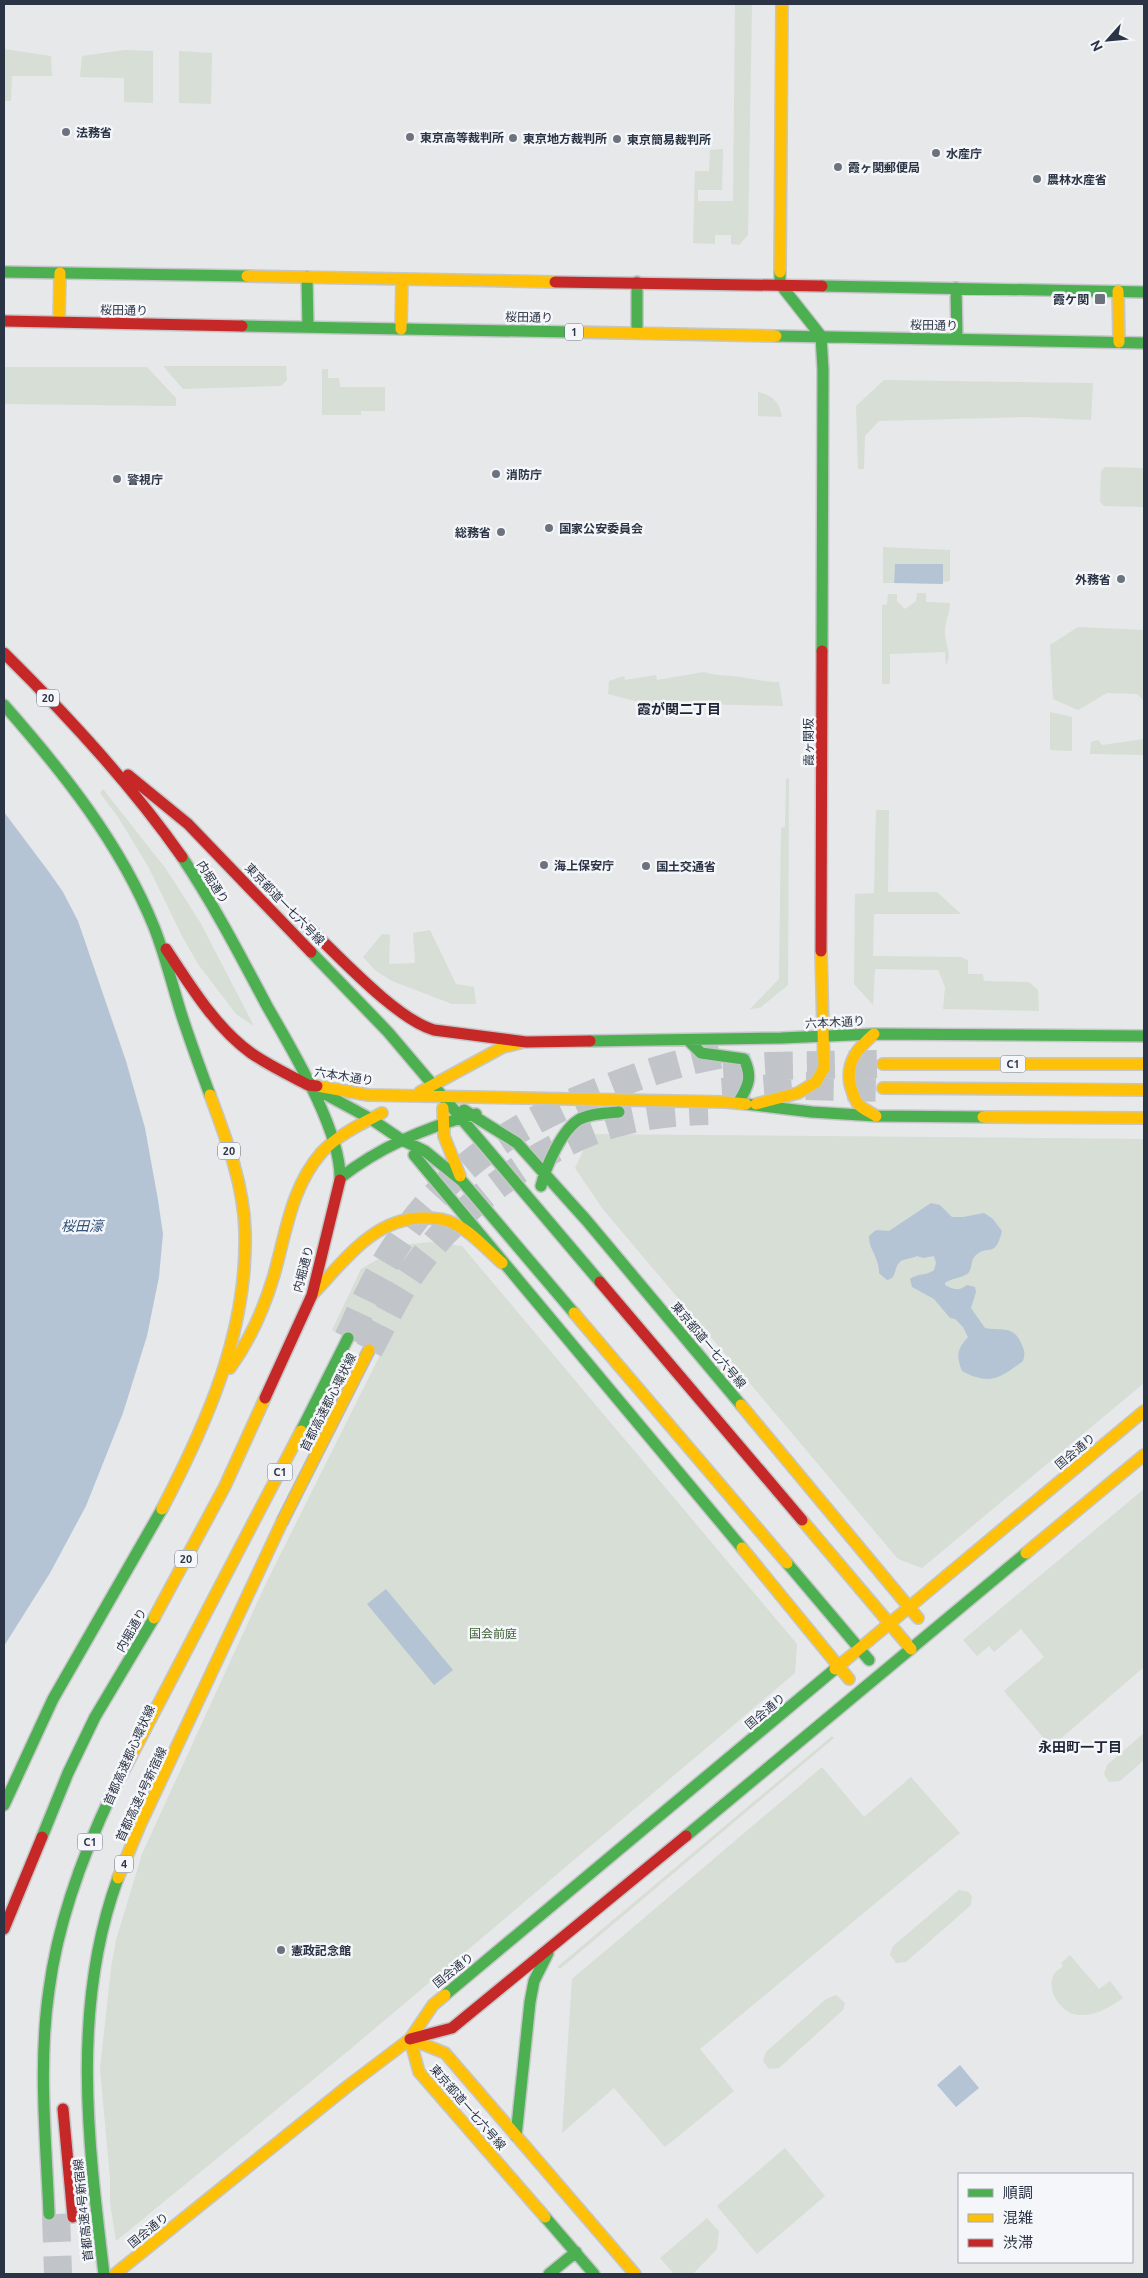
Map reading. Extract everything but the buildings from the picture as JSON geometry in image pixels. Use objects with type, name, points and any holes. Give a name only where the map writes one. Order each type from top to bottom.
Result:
[{"type":"main road","points":[[782,4],[780,284],[821,336]]},
{"type":"main road","points":[[4,272],[780,284],[1144,292]]},
{"type":"main road","points":[[59,322],[60,273]]},
{"type":"main road","points":[[307,277],[308,327]]},
{"type":"main road","points":[[401,329],[402,279]]},
{"type":"main road","points":[[636,282],[637,333]]},
{"type":"main road","points":[[956,288],[957,339]]},
{"type":"main road","points":[[1118,291],[1119,342]]},
{"type":"main road","name":"桜田通り","points":[[4,321],[1144,342]]},
{"type":"main road","name":"霞ヶ関坂","points":[[756,1104],[798,1093],[816,1082],[824,1068],[821,1036],[821,336]]},
{"type":"main road","name":"内堀通り","points":[[4,653],[90,744],[154,818],[202,888],[272,1014],[308,1085],[340,1158],[340,1178],[312,1295],[225,1486],[150,1626],[95,1717],[64,1782],[4,1929]]},
{"type":"main road","name":"20","points":[[4,705],[44,750],[82,801],[121,860],[154,928],[189,1038],[226,1140],[238,1182],[242,1206],[245,1265],[241,1303],[230,1352],[185,1465],[115,1594],[61,1685],[27,1751],[4,1805]]},
{"type":"main road","name":"東京都道一七六号線","points":[[90,744],[188,824],[388,1032],[446,1098],[467,1116],[543,1214],[911,1649]]},
{"type":"main road","points":[[242,878],[286,907]]},
{"type":"main road","points":[[300,919],[394,1007],[420,1026],[434,1030],[526,1042]]},
{"type":"main road","name":"六本木通り","points":[[154,928],[199,998],[227,1032],[251,1053],[308,1085],[368,1095],[725,1102],[756,1104],[812,1112],[876,1116],[1144,1118]]},
{"type":"main road","points":[[859,1105],[852,1090],[848,1074],[849,1065],[862,1045],[874,1034]]},
{"type":"main road","name":"六本木通り","points":[[526,1042],[874,1034],[1144,1036]]},
{"type":"main road","points":[[821,1036],[825,1068],[830,1076]]},
{"type":"main road","points":[[688,1039],[701,1053],[744,1060],[752,1079],[738,1103]]},
{"type":"main road","points":[[219,1382],[236,1360],[258,1319],[278,1263],[299,1184],[310,1166],[334,1141],[371,1119],[502,1047],[526,1042]]},
{"type":"main road","points":[[462,1181],[447,1146],[443,1122],[446,1098],[457,1079],[474,1062]]},
{"type":"main road","name":"C1","points":[[883,1064],[1144,1064]]},
{"type":"main road","points":[[308,1085],[371,1119],[402,1140],[424,1151],[462,1181],[881,1674]]},
{"type":"main road","name":"C1","points":[[883,1088],[1144,1090]]},
{"type":"main road","points":[[841,1092],[876,1116]]},
{"type":"main road","name":"六本木通り","points":[[340,1178],[353,1168],[402,1140],[443,1122],[541,1099]]},
{"type":"main road","points":[[543,1214],[540,1192],[544,1173],[568,1130],[581,1119],[599,1113],[725,1102]]},
{"type":"main road","name":"東京都道一七六号線","points":[[467,1116],[517,1143],[587,1221],[930,1633]]},
{"type":"main road","points":[[402,1140],[448,1193],[502,1263],[671,1461],[860,1692]]},
{"type":"main road","points":[[312,1295],[360,1243],[376,1230],[394,1223],[421,1217],[454,1223],[502,1263]]},
{"type":"main road","name":"首都高速都心環状線","points":[[52,2214],[45,2102],[45,2034],[48,1994],[54,1958],[72,1890],[108,1799],[152,1711],[212,1605],[348,1338]]},
{"type":"main road","name":"首都高速都心環状線","points":[[233,1600],[282,1522],[369,1350]]},
{"type":"main road","name":"国会通り","points":[[115,2274],[348,2086],[410,2039],[433,2005],[1144,1411]]},
{"type":"main road","name":"国会通り","points":[[410,2039],[452,2028],[1144,1455]]},
{"type":"main road","name":"首都高速4号新宿線","points":[[104,2274],[90,2138],[88,2088],[89,2012],[100,1938],[109,1903],[137,1834],[282,1522]]},
{"type":"main road","name":"首都高速都心環状線","points":[[138,1770],[165,1708],[183,1674],[208,1635]]},
{"type":"main road","name":"東京都道一七六号線","points":[[516,2136],[534,1981],[540,1964],[554,1943]]},
{"type":"main road","name":"東京都道一七六号線","points":[[410,2039],[445,2053],[634,2274]]},
{"type":"main road","name":"東京都道一七六号線","points":[[410,2039],[419,2072],[594,2274]]},
{"type":"main road","points":[[63,2093],[73,2217]]},
{"type":"main road","points":[[549,2274],[576,2252]]},
{"type":"green space","points":[[735,4],[752,4],[748,235],[739,245],[731,244],[731,235],[715,235],[715,244],[693,243],[695,171],[709,171],[710,150],[723,149],[722,190],[698,190],[698,201],[733,201]]},
{"type":"green space","points":[[4,49],[51,56],[52,76],[12,76],[11,101],[4,101]]},
{"type":"green space","points":[[125,50],[153,51],[153,103],[124,102],[124,78],[80,77],[82,56]]},
{"type":"green space","points":[[179,51],[212,53],[211,104],[179,103]]},
{"type":"green space","points":[[163,366],[286,366],[287,380],[281,386],[183,389]]},
{"type":"green space","points":[[4,367],[147,367],[176,398],[176,406],[4,404]]},
{"type":"green space","points":[[322,369],[328,369],[328,378],[339,378],[340,387],[385,387],[385,411],[361,411],[361,415],[322,415]]},
{"type":"green space","points":[[884,380],[1093,383],[1091,420],[1025,417],[879,421],[865,436],[864,469],[858,469],[856,406]]},
{"type":"green space","points":[[758,392],[775,400],[782,417],[758,416]]},
{"type":"green space","points":[[1105,467],[1144,468],[1144,507],[1104,506],[1100,502],[1101,471]]},
{"type":"green space","points":[[883,547],[950,550],[950,581],[943,582],[943,564],[895,564],[894,583],[883,583]]},
{"type":"green space","points":[[917,593],[926,593],[926,602],[950,603],[945,631],[949,654],[948,662],[946,666],[945,652],[890,654],[890,684],[882,684],[882,605],[887,604],[888,594],[897,594],[897,601],[905,609],[916,601]]},
{"type":"green space","points":[[1078,627],[1144,630],[1144,701],[1137,694],[1107,693],[1078,710],[1053,699],[1050,645]]},
{"type":"green space","points":[[704,672],[779,682],[783,706],[643,703],[608,694],[609,681],[624,676],[625,680],[656,675],[657,680]]},
{"type":"green space","points":[[1050,712],[1072,717],[1072,751],[1050,750]]},
{"type":"green space","points":[[1144,739],[1144,755],[1090,754],[1091,742],[1098,740],[1102,745]]},
{"type":"green space","points":[[789,778],[788,985],[760,1008],[750,1009],[779,979],[781,828],[785,827],[786,779]]},
{"type":"green space","points":[[103,789],[166,869],[200,922],[254,1026],[236,1014],[198,964],[182,936],[149,868],[118,817],[100,793]]},
{"type":"green space","points":[[876,810],[889,810],[888,892],[937,892],[961,914],[874,914],[873,956],[961,957],[968,960],[968,974],[983,974],[984,981],[1029,982],[1038,990],[1039,1011],[943,1009],[945,987],[938,970],[875,969],[873,1005],[854,984],[855,894],[874,893]]},
{"type":"green space","points":[[430,930],[456,984],[474,987],[476,1004],[452,1004],[392,981],[376,971],[363,957],[382,934],[390,935],[389,964],[415,963],[413,933]]},
{"type":"green space","points":[[591,1134],[1144,1139],[1144,1383],[922,1568],[898,1559],[602,1208],[575,1168]]},
{"type":"green space","name":"国会前庭","points":[[430,1242],[462,1246],[797,1644],[795,1673],[353,2047],[116,2241],[110,2203],[110,2178],[100,2069],[111,1968],[116,1940],[142,1854],[268,1579],[380,1355],[332,1330],[361,1269],[402,1245]]},
{"type":"green space","points":[[1144,1489],[1144,1667],[1051,1747],[1004,1691],[1044,1657],[1021,1629],[994,1652],[989,1646],[977,1656],[963,1640]]},
{"type":"green space","points":[[1144,1733],[1144,1760],[1120,1781],[1109,1782],[1104,1774],[1107,1765]]},
{"type":"green space","points":[[832,1736],[834,1738],[560,1969],[557,1967]]},
{"type":"green space","points":[[822,1767],[864,1817],[911,1777],[960,1833],[700,2049],[734,2091],[665,2147],[614,2088],[562,2133],[572,1979]]},
{"type":"green space","points":[[959,1890],[969,1892],[972,1897],[971,1905],[906,1962],[896,1963],[890,1955],[893,1946]]},
{"type":"green space","points":[[1070,1955],[1099,1989],[1110,1981],[1123,1998],[1108,2008],[1091,2014],[1079,2015],[1067,2011],[1053,1994],[1052,1981],[1054,1974],[1063,1966],[1061,1963]]},
{"type":"green space","points":[[836,1995],[845,2003],[843,2010],[779,2068],[769,2069],[763,2061],[766,2052],[826,1999]]},
{"type":"green space","points":[[785,2148],[825,2196],[757,2254],[717,2206]]},
{"type":"green space","points":[[707,2218],[719,2231],[717,2249],[693,2274],[674,2274],[660,2258]]},
{"type":"water","points":[[895,564],[943,564],[943,584],[894,583]]},
{"type":"water","name":"桜田濠","points":[[4,812],[63,892],[78,921],[126,1061],[145,1128],[163,1234],[159,1277],[147,1336],[123,1413],[86,1506],[50,1573],[4,1646]]},
{"type":"water","points":[[931,1203],[940,1205],[952,1217],[984,1213],[993,1219],[1002,1231],[994,1248],[980,1252],[975,1256],[967,1274],[945,1283],[945,1285],[956,1289],[967,1285],[975,1287],[976,1292],[971,1308],[985,1328],[1007,1330],[1015,1334],[1019,1339],[1024,1351],[1023,1361],[1001,1376],[988,1379],[980,1378],[962,1371],[958,1357],[962,1345],[968,1337],[963,1327],[955,1319],[950,1318],[934,1299],[912,1287],[910,1279],[934,1270],[936,1263],[934,1256],[923,1258],[917,1256],[901,1261],[893,1277],[887,1280],[879,1273],[878,1263],[870,1245],[869,1236],[876,1230],[889,1231]]},
{"type":"water","points":[[386,1589],[453,1670],[434,1685],[367,1604]]},
{"type":"water","points":[[960,2065],[979,2088],[956,2107],[937,2085]]},
{"type":"tunnel","points":[[348,1338],[382,1269],[408,1229],[430,1201],[454,1177],[481,1155],[539,1119],[605,1089],[666,1068],[697,1059],[729,1053]]},
{"type":"tunnel","points":[[723,1069],[770,1066],[883,1064]]},
{"type":"tunnel","points":[[722,1092],[801,1086],[883,1088]]},
{"type":"tunnel","points":[[369,1350],[403,1287],[434,1244],[477,1201],[502,1181],[555,1148],[610,1125],[658,1115],[708,1111]]},
{"type":"tunnel","points":[[56,2214],[58,2274]]},
{"type":"traffic: fast","points":[[4,272],[247,276]]},
{"type":"traffic: fast","points":[[780,272],[780,284],[821,336],[823,370],[822,651]]},
{"type":"traffic: fast","points":[[307,277],[308,327]]},
{"type":"traffic: fast","points":[[637,282],[637,333]]},
{"type":"traffic: fast","points":[[822,286],[1144,292]]},
{"type":"traffic: fast","points":[[956,288],[957,339]]},
{"type":"traffic: fast","points":[[242,326],[571,332]]},
{"type":"traffic: fast","points":[[776,336],[1144,343]]},
{"type":"traffic: fast","points":[[4,705],[48,756],[88,810],[125,866],[154,927],[184,1023],[210,1095]]},
{"type":"traffic: fast","points":[[182,857],[226,930],[313,1091],[333,1138],[340,1180]]},
{"type":"traffic: fast","points":[[311,952],[388,1032],[600,1282]]},
{"type":"traffic: fast","points":[[590,1041],[781,1038],[874,1034],[1144,1036]]},
{"type":"traffic: fast","points":[[689,1041],[701,1053],[744,1059],[749,1077],[738,1103]]},
{"type":"traffic: fast","points":[[325,1094],[371,1119],[402,1140],[425,1151],[462,1181],[574,1313]]},
{"type":"traffic: fast","points":[[746,1104],[812,1112],[876,1116],[983,1117]]},
{"type":"traffic: fast","points":[[464,1110],[517,1143],[587,1221],[741,1405]]},
{"type":"traffic: fast","points":[[541,1186],[547,1168],[561,1139],[573,1124],[589,1116],[619,1112]]},
{"type":"traffic: fast","points":[[340,1178],[388,1147],[439,1125],[476,1114]]},
{"type":"traffic: fast","points":[[414,1155],[742,1548]]},
{"type":"traffic: fast","points":[[301,1431],[348,1338]]},
{"type":"traffic: fast","points":[[4,1805],[53,1699],[162,1509]]},
{"type":"traffic: fast","points":[[686,1836],[1026,1553]]},
{"type":"traffic: fast","points":[[787,1563],[869,1660]]},
{"type":"traffic: fast","points":[[42,1837],[68,1773],[95,1717],[154,1618]]},
{"type":"traffic: fast","points":[[445,1995],[835,1669]]},
{"type":"traffic: fast","points":[[49,2214],[43,2074],[49,1990],[59,1938],[73,1888],[113,1791]]},
{"type":"traffic: fast","points":[[104,2274],[93,2174],[87,2074],[94,1975],[103,1926],[118,1878]]},
{"type":"traffic: fast","points":[[516,2136],[530,2002],[534,1981],[548,1953]]},
{"type":"traffic: fast","points":[[545,2217],[594,2274]]},
{"type":"traffic: fast","points":[[549,2274],[576,2252]]},
{"type":"traffic: slow","points":[[780,272],[782,4]]},
{"type":"traffic: slow","points":[[59,322],[60,273]]},
{"type":"traffic: slow","points":[[247,276],[555,282]]},
{"type":"traffic: slow","points":[[401,329],[402,279]]},
{"type":"traffic: slow","points":[[1118,291],[1119,342]]},
{"type":"traffic: slow","points":[[571,332],[776,336]]},
{"type":"traffic: slow","points":[[756,1104],[798,1093],[816,1082],[824,1068],[821,951]]},
{"type":"traffic: slow","points":[[874,1034],[854,1056],[849,1076],[857,1103],[876,1116]]},
{"type":"traffic: slow","points":[[420,1092],[503,1047],[520,1043]]},
{"type":"traffic: slow","points":[[883,1064],[1144,1064]]},
{"type":"traffic: slow","points":[[317,1086],[368,1095],[746,1104]]},
{"type":"traffic: slow","points":[[883,1088],[1144,1090]]},
{"type":"traffic: slow","points":[[162,1509],[209,1410],[222,1375],[240,1305],[244,1268],[244,1214],[238,1179],[210,1095]]},
{"type":"traffic: slow","points":[[443,1108],[444,1136],[460,1176]]},
{"type":"traffic: slow","points":[[230,1368],[250,1335],[266,1300],[291,1211],[303,1180],[322,1152],[335,1140],[382,1113]]},
{"type":"traffic: slow","points":[[983,1117],[1144,1118]]},
{"type":"traffic: slow","points":[[312,1295],[361,1243],[390,1225],[407,1220],[433,1218],[452,1222],[474,1237],[502,1263]]},
{"type":"traffic: slow","points":[[574,1313],[787,1563]]},
{"type":"traffic: slow","points":[[282,1522],[369,1350]]},
{"type":"traffic: slow","points":[[154,1618],[225,1486],[265,1398]]},
{"type":"traffic: slow","points":[[741,1405],[918,1618]]},
{"type":"traffic: slow","points":[[835,1669],[1144,1411]]},
{"type":"traffic: slow","points":[[113,1791],[301,1431]]},
{"type":"traffic: slow","points":[[1026,1553],[1144,1455]]},
{"type":"traffic: slow","points":[[802,1520],[911,1649]]},
{"type":"traffic: slow","points":[[118,1878],[140,1825],[282,1522]]},
{"type":"traffic: slow","points":[[742,1548],[849,1679]]},
{"type":"traffic: slow","points":[[115,2274],[348,2086],[410,2039],[433,2005],[445,1995]]},
{"type":"traffic: slow","points":[[410,2039],[445,2053],[635,2274]]},
{"type":"traffic: slow","points":[[410,2039],[419,2072],[545,2217]]},
{"type":"traffic: jam","points":[[555,282],[822,286]]},
{"type":"traffic: jam","points":[[4,321],[242,326]]},
{"type":"traffic: jam","points":[[821,951],[822,651]]},
{"type":"traffic: jam","points":[[4,653],[98,751],[182,857]]},
{"type":"traffic: jam","points":[[128,775],[188,824],[311,952]]},
{"type":"traffic: jam","points":[[308,927],[368,985],[419,1024],[434,1030],[526,1042],[590,1041]]},
{"type":"traffic: jam","points":[[166,949],[204,1005],[238,1043],[271,1066],[308,1085],[317,1086]]},
{"type":"traffic: jam","points":[[265,1398],[312,1295],[340,1180]]},
{"type":"traffic: jam","points":[[600,1282],[802,1520]]},
{"type":"traffic: jam","points":[[410,2039],[452,2028],[686,1836]]},
{"type":"traffic: jam","points":[[4,1929],[42,1837]]},
{"type":"traffic: jam","points":[[63,2109],[73,2217]]},
{"type":"place","name":"法務省","points":[[66,132]]},
{"type":"place","name":"東京高等裁判所","points":[[410,137]]},
{"type":"place","name":"東京地方裁判所","points":[[513,138]]},
{"type":"place","name":"東京簡易裁判所","points":[[617,139]]},
{"type":"place","name":"水産庁","points":[[936,153]]},
{"type":"place","name":"霞ヶ関郵便局","points":[[838,167]]},
{"type":"place","name":"農林水産省","points":[[1037,179]]},
{"type":"place","name":"霞ケ関","points":[[1100,299]]},
{"type":"place","name":"消防庁","points":[[496,474]]},
{"type":"place","name":"警視庁","points":[[117,479]]},
{"type":"place","name":"国家公安委員会","points":[[549,528]]},
{"type":"place","name":"総務省","points":[[501,532]]},
{"type":"place","name":"外務省","points":[[1121,579]]},
{"type":"place","name":"海上保安庁","points":[[544,865]]},
{"type":"place","name":"国土交通省","points":[[646,866]]},
{"type":"place","name":"憲政記念館","points":[[281,1950]]},
{"type":"district","name":"霞が関二丁目","points":[[679,709]]},
{"type":"district","name":"永田町一丁目","points":[[1080,1747]]}]
